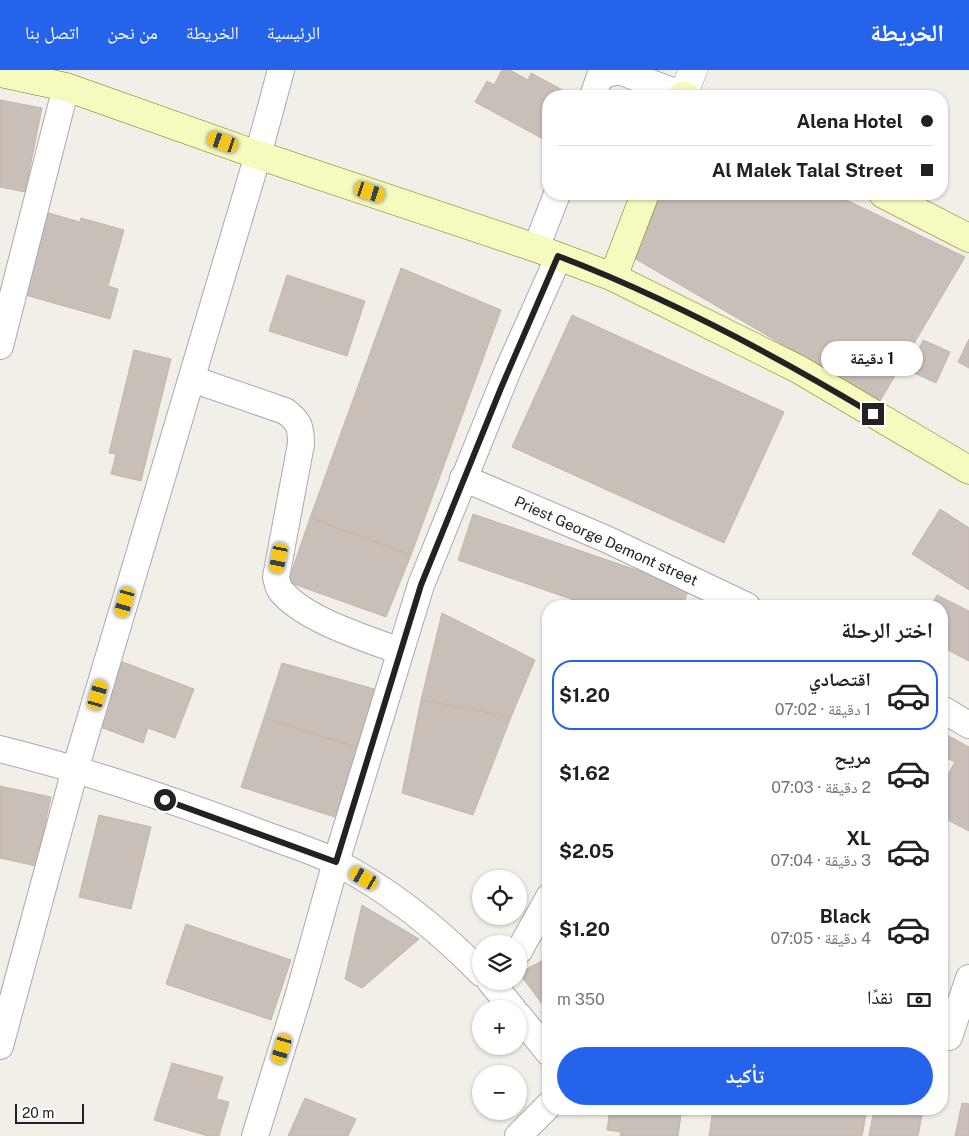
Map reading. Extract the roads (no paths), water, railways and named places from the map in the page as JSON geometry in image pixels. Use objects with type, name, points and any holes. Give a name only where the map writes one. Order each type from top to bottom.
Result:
[{"type":"main road","points":[[0,73],[66,87],[258,155],[547,252],[613,277],[798,369],[969,470]]},
{"type":"main road","points":[[613,277],[643,200]]},
{"type":"main road","points":[[895,200],[969,238]]},
{"type":"street","points":[[0,1046],[75,770],[258,155],[281,70]]},
{"type":"street","points":[[686,90],[693,70]]},
{"type":"street","points":[[595,90],[600,76],[618,71],[668,90]]},
{"type":"street","points":[[0,346],[66,87]]},
{"type":"street","points":[[256,1136],[336,862],[421,585],[547,252],[556,200]]},
{"type":"street","points":[[192,378],[285,411],[298,420],[301,428],[301,444],[276,577],[280,590],[310,613],[332,625],[400,651]]},
{"type":"street","name":"Priest George Demont street","points":[[463,478],[606,539],[700,596],[719,600]]},
{"type":"street","points":[[948,712],[969,724]]},
{"type":"street","points":[[0,749],[75,770],[220,818],[336,862],[378,886],[423,919],[472,963]]},
{"type":"street","points":[[527,937],[542,910]]},
{"type":"street","points":[[953,1040],[969,978]]},
{"type":"street","points":[[527,1026],[542,1044]]},
{"type":"street","points":[[518,1136],[542,1112]]}]
